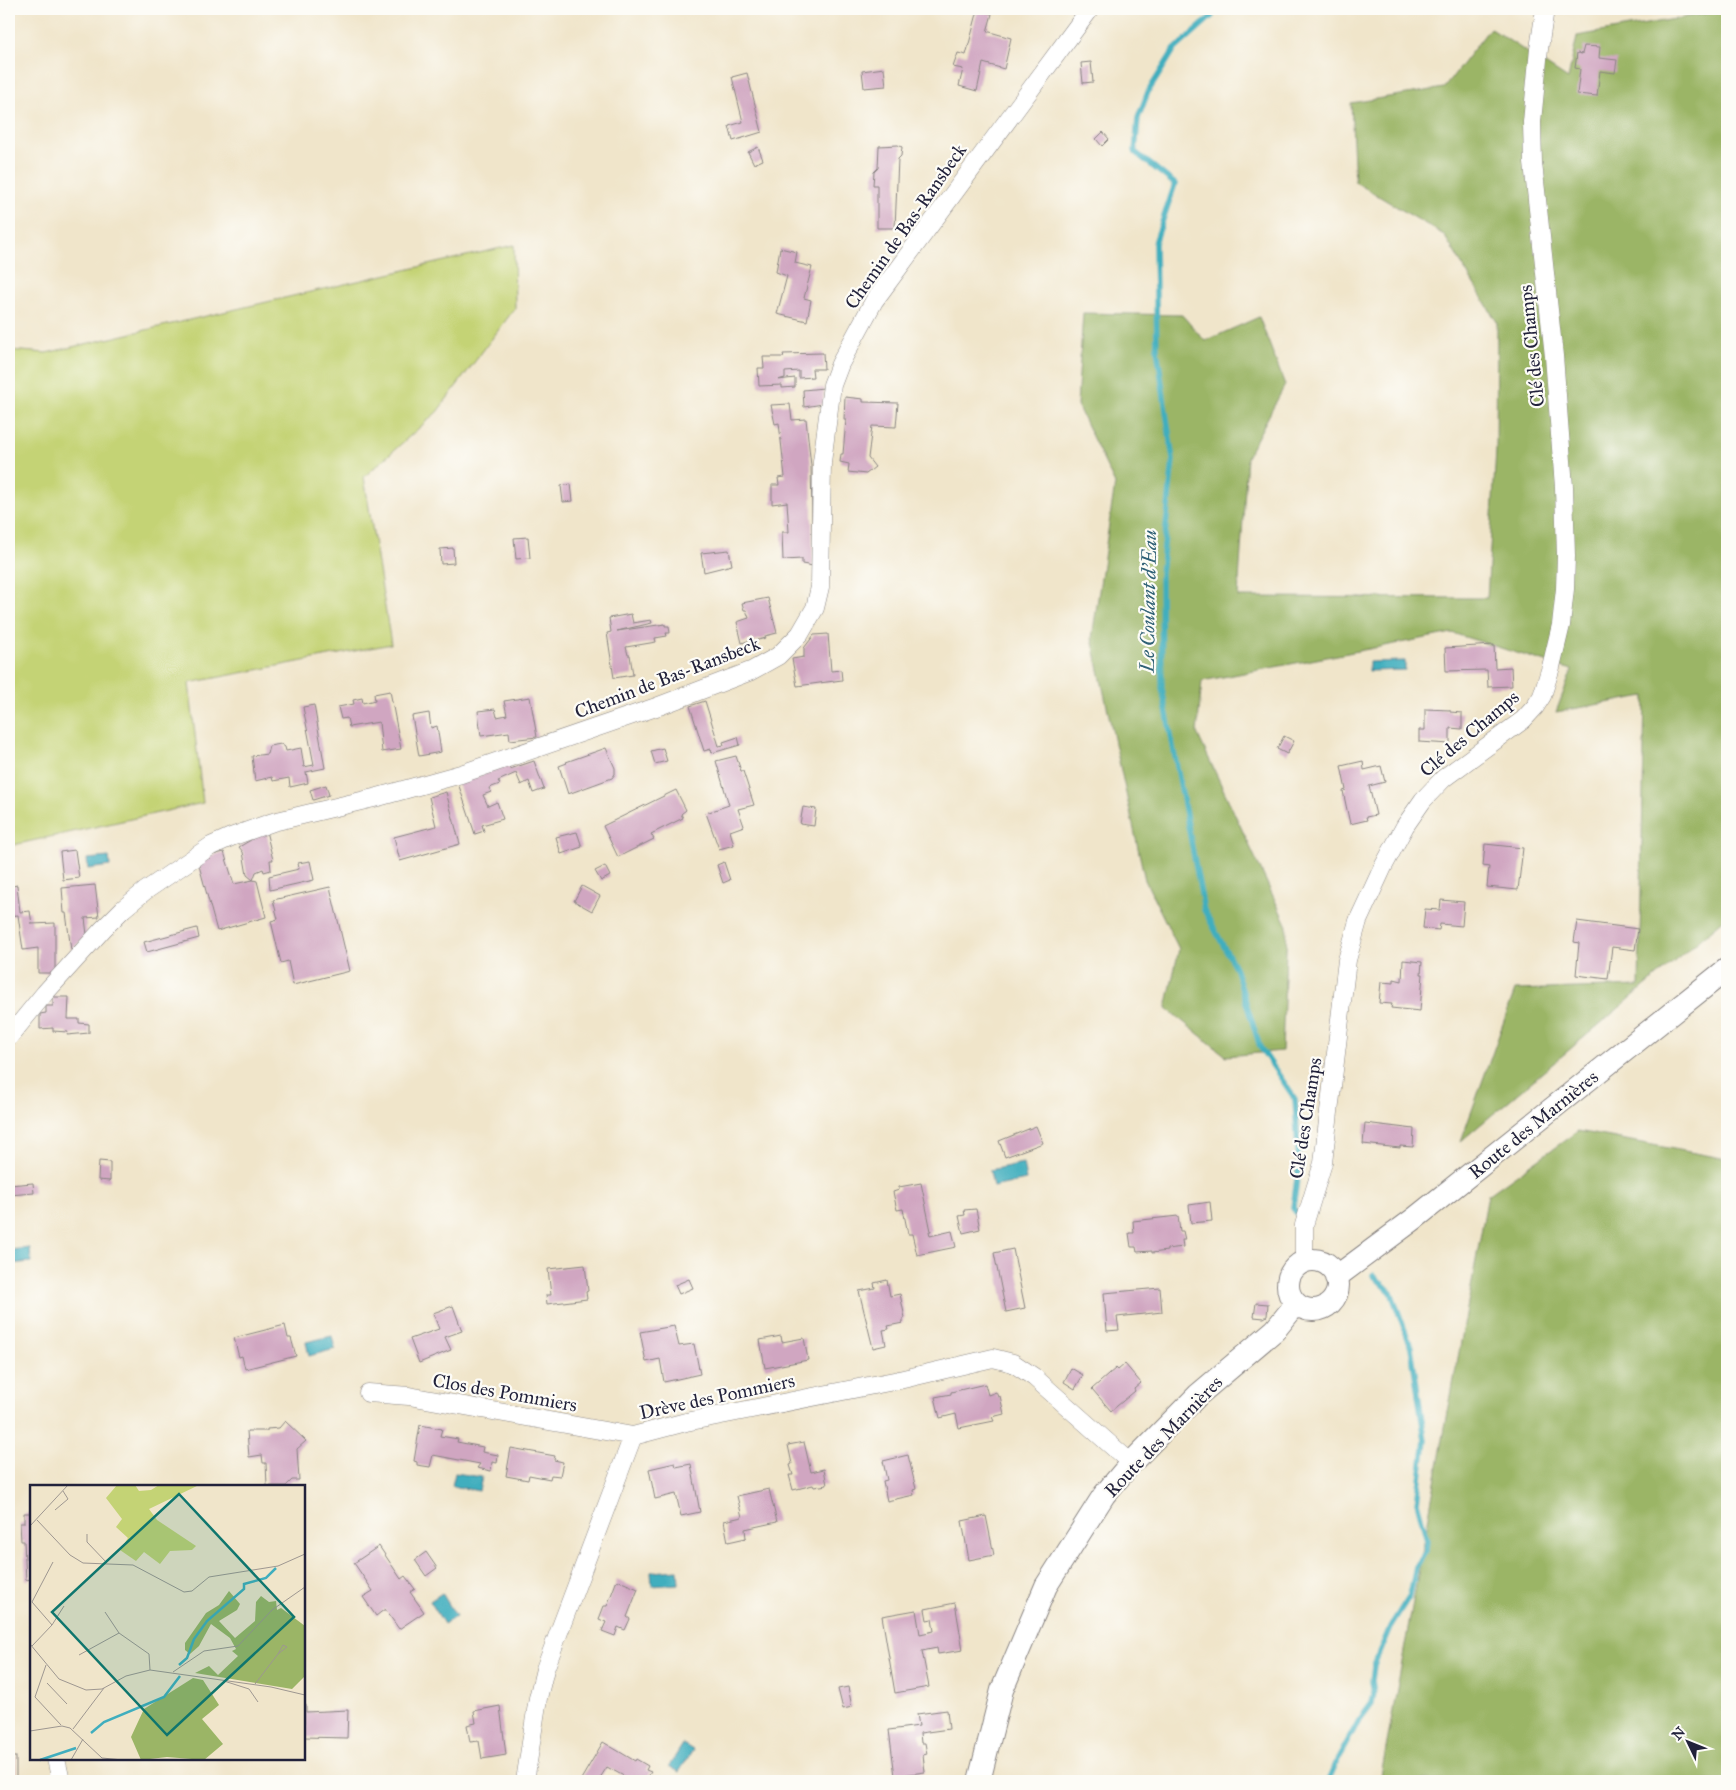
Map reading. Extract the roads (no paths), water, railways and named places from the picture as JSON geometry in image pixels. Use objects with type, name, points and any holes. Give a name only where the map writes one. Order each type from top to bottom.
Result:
[{"type":"street","name":"Chemin de Bas-Ransbeck","points":[[9,1035],[90,943],[123,909],[211,846],[273,822],[378,797],[461,774],[659,706],[751,671],[778,656],[800,634],[815,608],[820,587],[822,462],[832,385],[840,364],[874,301],[1090,9]]},
{"type":"street","name":"Clé des Champs","points":[[1304,1261],[1304,1224],[1323,1163],[1348,960],[1358,922],[1383,867],[1405,826],[1423,800],[1444,778],[1523,720],[1535,707],[1542,696],[1561,625],[1566,556],[1564,487],[1554,356],[1533,163],[1532,122],[1544,9]]},
{"type":"street","name":"Route des Marnières","points":[[1336,1277],[1414,1219],[1727,969]]},
{"type":"street","points":[[1304,1261],[1324,1262],[1331,1268],[1336,1277],[1337,1287],[1334,1298],[1326,1306],[1306,1309],[1296,1304],[1289,1293],[1288,1280],[1294,1268],[1304,1261]]},
{"type":"street","name":"Route des Marnières","points":[[979,1781],[1002,1690],[1046,1586],[1104,1495],[1131,1463],[1198,1395],[1275,1330],[1296,1304]]},
{"type":"street","name":"Drève des Pommiers","points":[[525,1781],[538,1698],[545,1669],[633,1436],[686,1422],[899,1380],[993,1358],[1013,1363],[1034,1377],[1131,1463]]},
{"type":"street","name":"Clos des Pommiers","points":[[368,1393],[409,1396],[633,1436]]},
{"type":"street","points":[[56,1760],[61,1781]]},
{"type":"water","points":[[1405,661],[1405,670],[1369,671],[1369,662]]},
{"type":"water","points":[[109,857],[110,866],[88,869],[87,859]]},
{"type":"water","points":[[1023,1163],[1026,1180],[993,1187],[990,1170]]},
{"type":"water","points":[[30,1248],[31,1262],[9,1264],[9,1250]]},
{"type":"water","points":[[332,1336],[335,1349],[309,1356],[306,1342]]},
{"type":"water","points":[[455,1473],[482,1477],[479,1491],[452,1486]]},
{"type":"water","points":[[678,1570],[679,1584],[652,1586],[651,1572]]},
{"type":"water","points":[[442,1593],[456,1616],[444,1624],[430,1601]]},
{"type":"water","points":[[683,1744],[693,1750],[679,1772],[669,1766]]},
{"type":"waterway","name":"Le Coulant d'Eau","points":[[1212,9],[1212,16],[1174,50],[1148,92],[1138,118],[1135,152],[1175,184],[1155,243],[1157,349],[1173,460],[1161,574],[1162,688],[1204,910],[1235,967],[1260,1047],[1295,1099],[1299,1165],[1293,1208],[1299,1216]]},
{"type":"waterway","name":"Le Coulant d'Eau","points":[[1328,1781],[1358,1722],[1372,1703],[1374,1665],[1390,1627],[1410,1595],[1416,1567],[1426,1551],[1427,1540],[1417,1502],[1425,1440],[1411,1347],[1391,1292],[1373,1275]]}]
